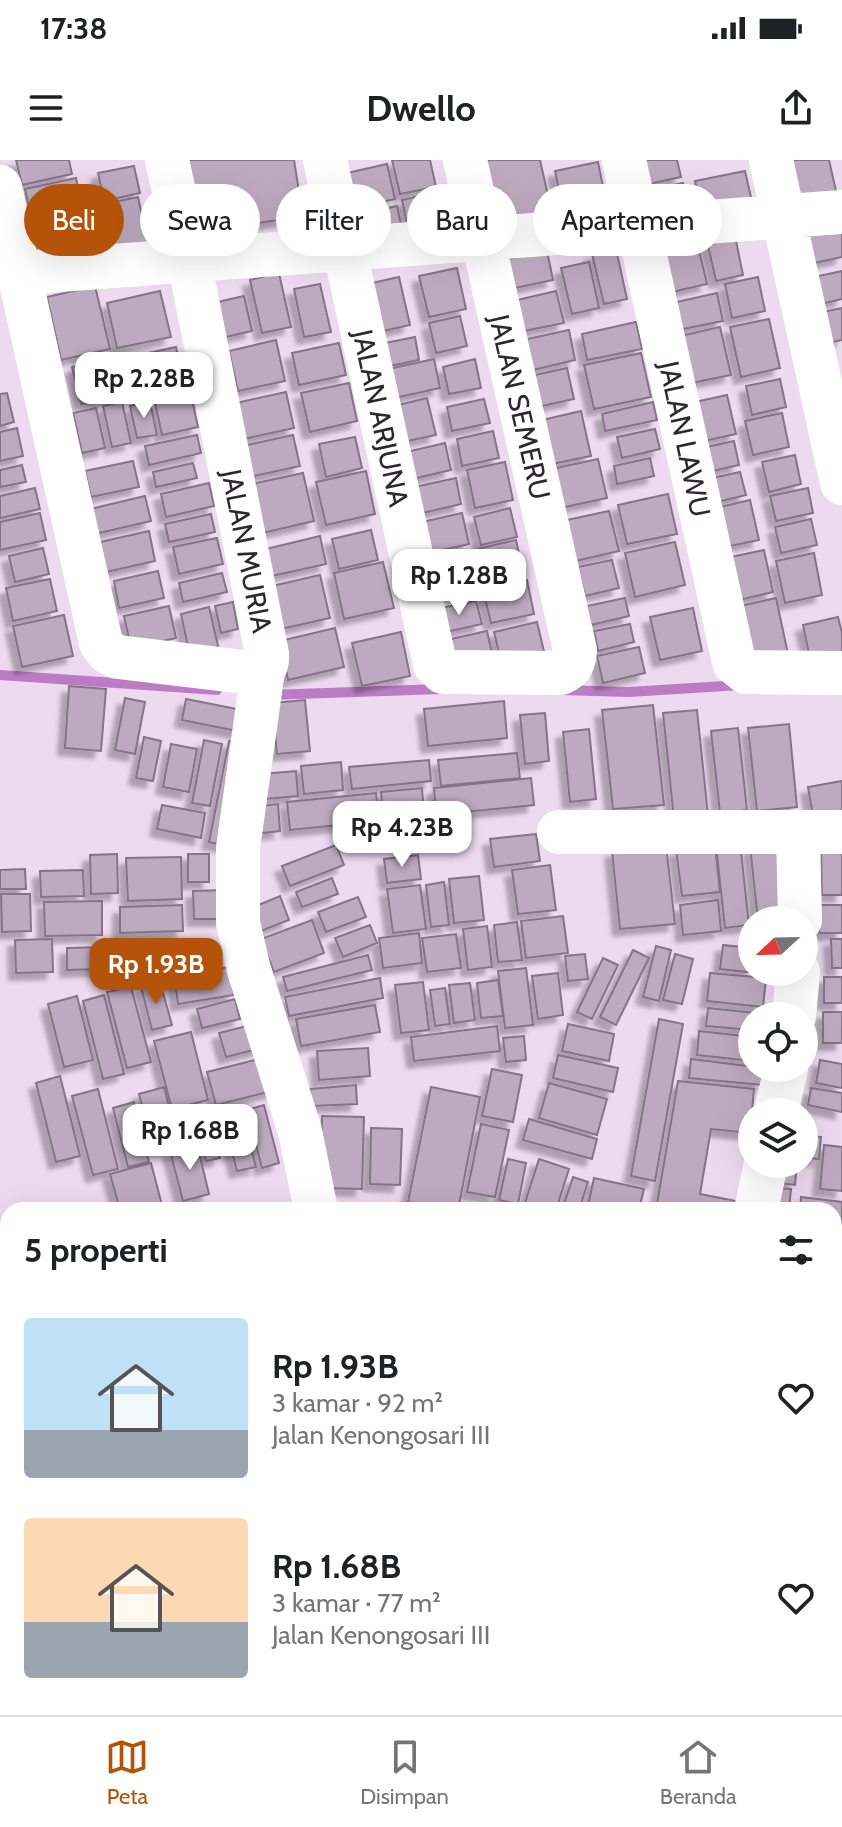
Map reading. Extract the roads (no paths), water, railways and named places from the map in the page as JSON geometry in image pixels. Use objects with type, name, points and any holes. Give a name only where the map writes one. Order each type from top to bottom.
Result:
[{"type":"street","name":"JALAN MURIA","points":[[0,187],[101,643],[108,652],[118,657],[244,673],[261,688],[267,654],[167,160]]},
{"type":"street","name":"JALAN ARJUNA","points":[[325,160],[330,184]]},
{"type":"street","name":"JALAN SEMERU","points":[[465,160],[470,184]]},
{"type":"street","name":"JALAN LAWU","points":[[624,160],[629,184]]},
{"type":"street","points":[[771,160],[842,483]]},
{"type":"street","points":[[722,220],[842,212]]},
{"type":"street","points":[[19,273],[276,254]]},
{"type":"street","name":"JALAN ARJUNA","points":[[346,256],[435,664],[443,672],[491,674]]},
{"type":"street","name":"JALAN SEMERU","points":[[486,256],[575,650],[570,669],[561,673],[491,674]]},
{"type":"street","name":"JALAN LAWU","points":[[645,256],[734,662],[746,672],[842,673]]},
{"type":"street","points":[[261,688],[238,848],[238,923],[249,970],[288,1087],[314,1202]]},
{"type":"street","points":[[559,832],[842,832]]},
{"type":"street","points":[[798,832],[800,906]]},
{"type":"street","points":[[758,1202],[763,1178]]},
{"type":"waterway","points":[[0,675],[217,690]]},
{"type":"waterway","points":[[561,690],[629,692],[741,685]]},
{"type":"waterway","points":[[269,695],[441,689]]}]
